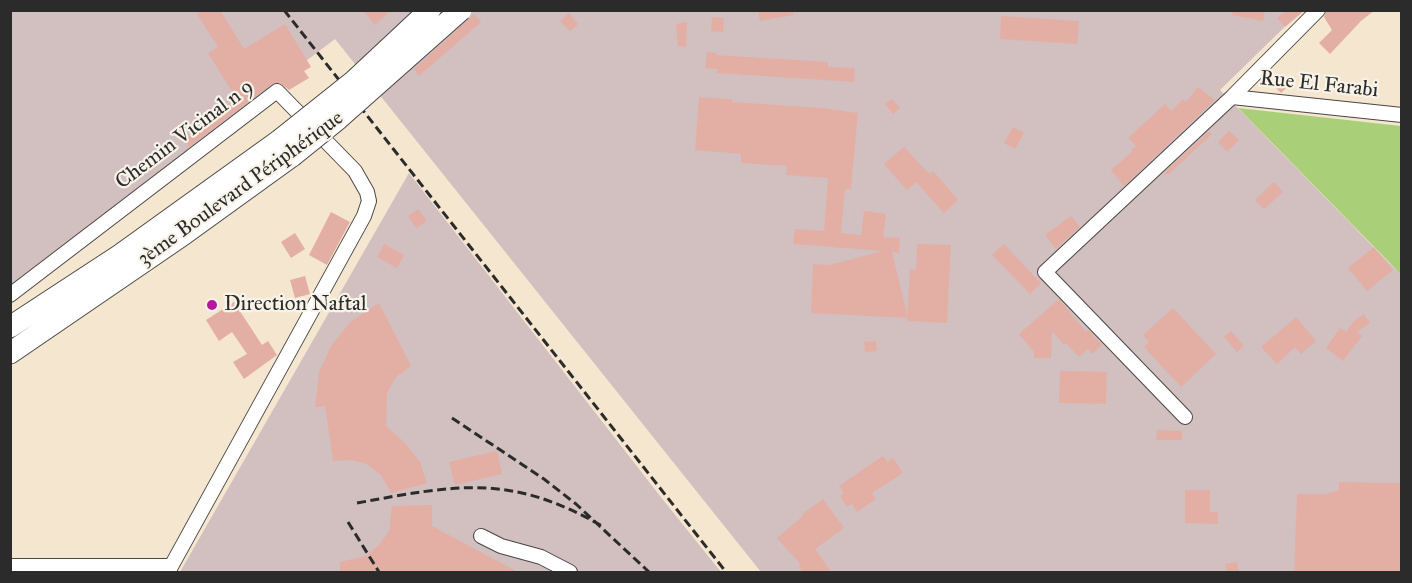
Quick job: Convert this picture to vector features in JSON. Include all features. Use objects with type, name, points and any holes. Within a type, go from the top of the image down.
[{"type":"highway","points":[[286,148],[430,10]]},
{"type":"highway","name":"3ème Boulevard Périphérique","points":[[10,327],[286,148],[338,119],[461,10]]},
{"type":"highway","name":"3ème Boulevard Périphérique","points":[[10,352],[184,234],[286,148]]},
{"type":"street","points":[[1185,417],[1045,272],[1232,97],[1318,10]]},
{"type":"street","name":"Chemin Vicinal n 9","points":[[10,295],[277,91],[355,171],[367,192],[369,201],[364,216],[170,569]]},
{"type":"street","name":"Rue El Farabi","points":[[1232,97],[1401,115]]},
{"type":"street","points":[[481,536],[501,546],[542,557],[570,573]]},
{"type":"street","points":[[10,566],[170,569]]},
{"type":"shaded area","points":[[11,11],[1301,11],[1220,90],[1401,275],[1401,572],[761,572],[335,39],[11,285]]},
{"type":"shaded area","points":[[409,173],[660,496],[721,572],[180,572]]},
{"type":"green space","points":[[1238,108],[1401,126],[1401,275],[1390,263]]},
{"type":"building","points":[[202,10],[220,10],[244,49],[285,24],[311,67],[304,71],[309,78],[289,90],[280,83],[272,84],[189,147],[184,140],[238,101],[208,53],[218,47],[197,14]]},
{"type":"building","points":[[363,10],[391,10],[375,25]]},
{"type":"building","points":[[758,10],[793,10],[793,15],[760,21]]},
{"type":"building","points":[[1232,10],[1265,10],[1263,21],[1232,15]]},
{"type":"building","points":[[1286,10],[1305,10],[1285,27],[1277,18]]},
{"type":"building","points":[[1327,10],[1375,10],[1361,21],[1330,54],[1319,43],[1332,30],[1324,17]]},
{"type":"building","points":[[569,13],[578,24],[570,31],[560,21]]},
{"type":"building","points":[[474,14],[481,22],[419,76],[414,69]]},
{"type":"building","points":[[1001,16],[1079,21],[1077,44],[1000,39]]},
{"type":"building","points":[[712,17],[724,18],[723,32],[711,31]]},
{"type":"building","points":[[687,22],[686,47],[678,46],[676,24]]},
{"type":"building","points":[[707,52],[717,53],[716,55],[828,62],[828,67],[855,68],[854,82],[717,73],[717,69],[705,68]]},
{"type":"building","points":[[1279,78],[1287,87],[1281,93],[1272,84]]},
{"type":"building","points":[[1198,87],[1215,100],[1124,186],[1111,170],[1136,146],[1128,138],[1165,104],[1171,111],[1183,99],[1186,102]]},
{"type":"building","points":[[699,97],[858,113],[851,189],[845,189],[841,233],[861,235],[864,211],[886,214],[883,237],[900,238],[899,253],[892,252],[908,318],[811,313],[813,264],[829,265],[883,251],[793,244],[795,229],[824,231],[828,178],[786,175],[787,166],[741,163],[741,154],[695,150]]},
{"type":"building","points":[[892,99],[900,108],[893,114],[885,104]]},
{"type":"building","points":[[1013,127],[1024,133],[1015,149],[1004,143]]},
{"type":"building","points":[[1209,131],[1212,134],[1168,175],[1165,172]]},
{"type":"building","points":[[1229,131],[1239,140],[1227,152],[1218,142]]},
{"type":"building","points":[[904,147],[929,174],[933,171],[958,200],[944,213],[916,182],[907,190],[884,164]]},
{"type":"building","points":[[1274,182],[1283,192],[1264,209],[1255,200]]},
{"type":"building","points":[[418,209],[427,221],[416,228],[408,216]]},
{"type":"building","points":[[331,212],[350,222],[327,265],[309,255]]},
{"type":"building","points":[[1071,216],[1080,227],[1056,249],[1045,235]]},
{"type":"building","points":[[295,233],[305,249],[291,258],[281,242]]},
{"type":"building","points":[[384,244],[404,255],[397,268],[377,257]]},
{"type":"building","points":[[917,244],[951,245],[947,323],[907,321],[910,269],[916,270]]},
{"type":"building","points":[[1004,244],[1041,283],[1030,294],[992,255]]},
{"type":"building","points":[[1374,247],[1393,270],[1367,291],[1348,268]]},
{"type":"building","points":[[305,276],[310,294],[295,298],[290,280]]},
{"type":"building","points":[[1059,299],[1086,332],[1088,330],[1102,345],[1092,354],[1088,349],[1079,357],[1052,331],[1051,358],[1034,358],[1034,352],[1019,334]]},
{"type":"building","points":[[234,302],[262,345],[268,341],[277,355],[244,379],[233,362],[247,354],[232,332],[219,341],[206,320]]},
{"type":"building","points":[[379,303],[411,366],[395,378],[387,393],[386,426],[406,444],[420,462],[427,483],[391,493],[381,475],[367,464],[350,460],[333,461],[325,406],[315,407],[319,372],[331,346],[350,322]]},
{"type":"building","points":[[1173,308],[1216,354],[1181,387],[1144,347],[1149,342],[1143,335]]},
{"type":"building","points":[[1364,314],[1370,323],[1357,332],[1362,336],[1343,361],[1326,348],[1340,328],[1346,332],[1355,320]]},
{"type":"building","points":[[1296,317],[1316,341],[1301,354],[1295,347],[1277,364],[1261,347]]},
{"type":"building","points":[[1231,331],[1244,346],[1237,352],[1224,337]]},
{"type":"building","points":[[876,341],[877,351],[865,352],[864,342]]},
{"type":"building","points":[[1060,371],[1107,372],[1106,404],[1059,403]]},
{"type":"building","points":[[1157,430],[1182,431],[1182,440],[1156,440]]},
{"type":"building","points":[[497,451],[502,474],[455,485],[449,462]]},
{"type":"building","points":[[883,456],[887,462],[893,458],[903,473],[872,493],[876,499],[857,512],[852,504],[847,507],[840,496],[844,493],[839,486]]},
{"type":"building","points":[[1339,482],[1401,483],[1401,573],[1294,573],[1297,494],[1326,494],[1339,490]]},
{"type":"building","points":[[1185,490],[1210,490],[1210,512],[1218,512],[1218,524],[1185,523]]},
{"type":"building","points":[[823,499],[844,528],[815,549],[832,573],[803,573],[799,567],[801,565],[777,538],[803,516],[802,514]]},
{"type":"building","points":[[432,505],[432,526],[520,573],[340,573],[340,562],[366,556],[380,544],[389,531],[392,506]]},
{"type":"building","points":[[1237,562],[1239,573],[1227,573],[1225,564]]},
{"type":"railway","points":[[284,10],[726,572]]},
{"type":"railway","points":[[452,418],[544,479],[576,504],[649,572]]},
{"type":"railway","points":[[357,503],[454,488],[482,488],[510,491],[539,498],[569,509],[602,526]]},
{"type":"railway","points":[[348,522],[379,572]]},
{"type":"place","name":"Direction Naftal","points":[[212,305]]}]
